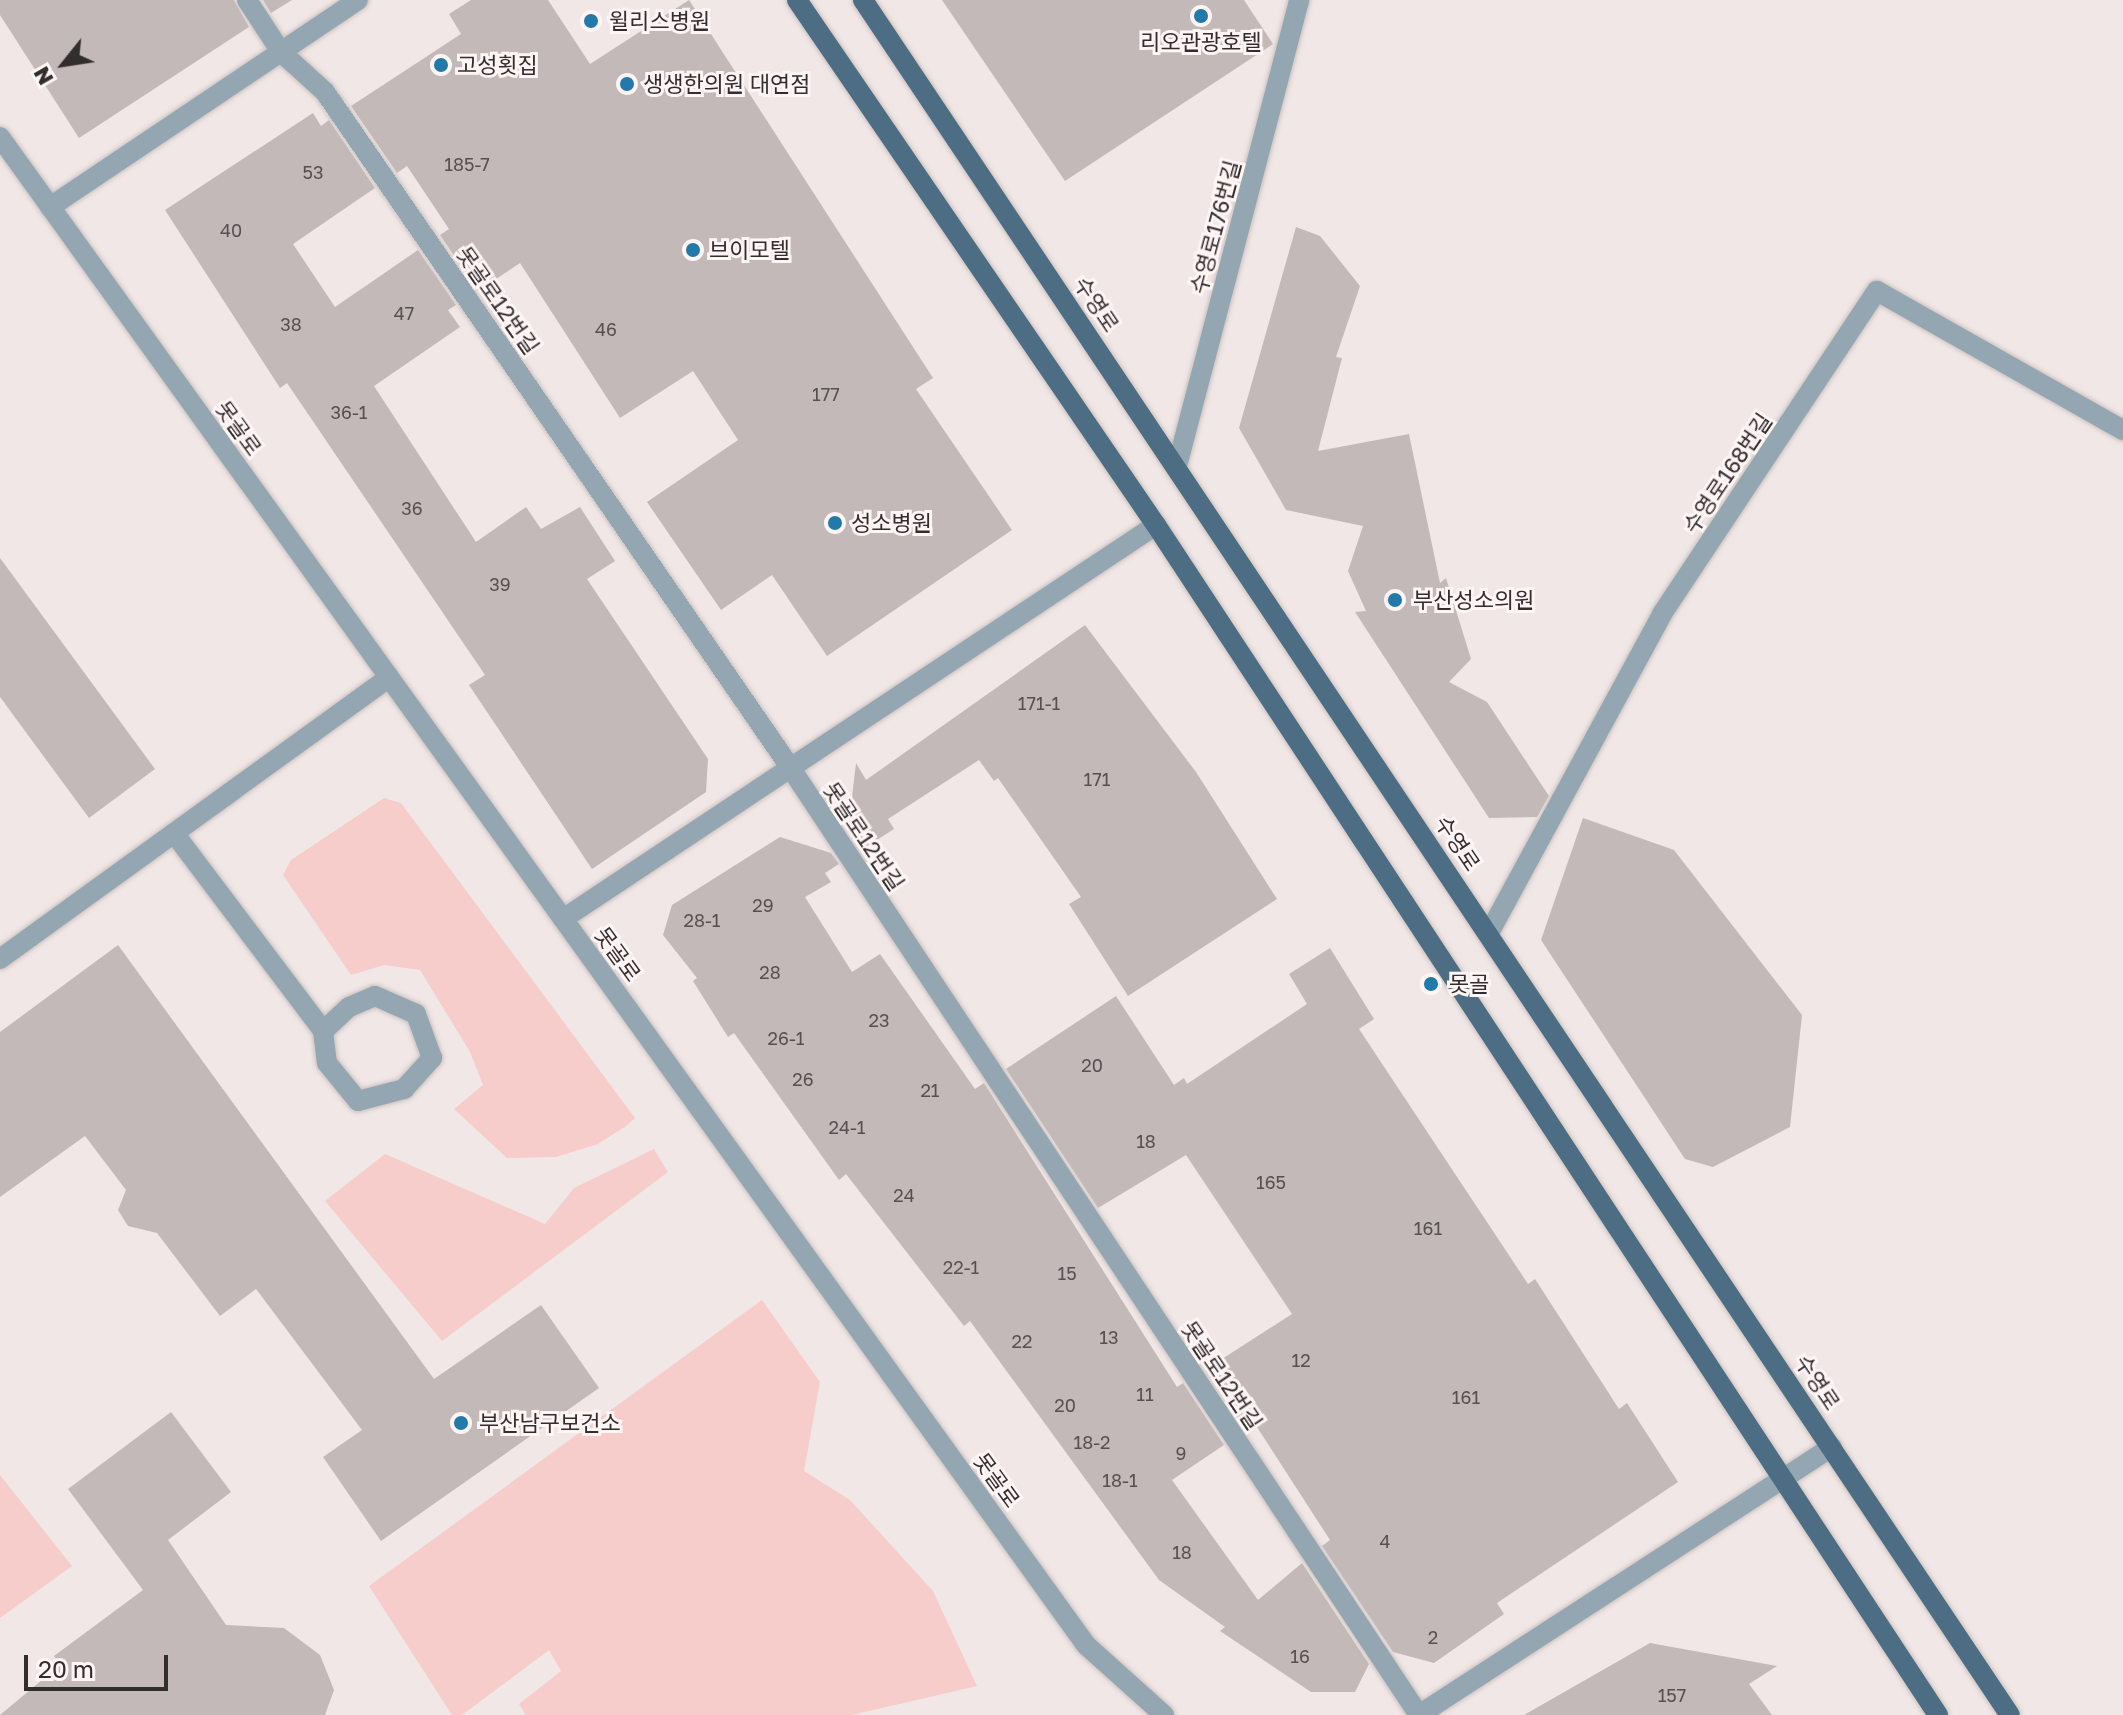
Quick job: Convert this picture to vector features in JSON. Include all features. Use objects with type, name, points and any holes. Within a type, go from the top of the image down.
[{"type":"main road","points":[[797,0],[1156,525],[1938,1715]]},
{"type":"main road","name":"수영로","points":[[863,0],[2010,1715]]},
{"type":"street","name":"못골로12번길","points":[[247,0],[281,52],[325,92],[790,767],[1419,1715]]},
{"type":"street","points":[[50,207],[358,0]]},
{"type":"street","name":"수영로176번길","points":[[1177,466],[1299,0]]},
{"type":"street","name":"못골로","points":[[0,137],[1086,1645],[1164,1715]]},
{"type":"street","name":"수영로168번길","points":[[1489,933],[1662,614],[1877,291],[2123,430]]},
{"type":"street","points":[[563,919],[1156,525]]},
{"type":"street","points":[[0,959],[389,677]]},
{"type":"street","points":[[174,833],[323,1031],[327,1063],[358,1101],[404,1089],[432,1058],[416,1014],[375,996],[349,1007],[323,1031]]},
{"type":"street","points":[[1419,1715],[1832,1447]]},
{"type":"shaded area","points":[[384,798],[401,803],[635,1118],[626,1126],[598,1144],[556,1157],[507,1158],[454,1109],[483,1085],[470,1052],[420,970],[384,965],[351,975],[283,875],[291,860]]},
{"type":"shaded area","points":[[654,1149],[668,1172],[442,1341],[325,1201],[385,1154],[545,1224],[574,1188]]},
{"type":"shaded area","points":[[762,1300],[820,1382],[804,1471],[850,1500],[933,1591],[977,1686],[852,1715],[526,1715],[519,1704],[561,1671],[549,1650],[462,1715],[452,1715],[369,1586]]},
{"type":"shaded area","points":[[0,1475],[72,1566],[0,1618]]},
{"type":"building","points":[[0,0],[234,0],[249,27],[79,138],[0,15]]},
{"type":"building","points":[[263,0],[292,0],[271,13]]},
{"type":"building","points":[[471,0],[548,0],[590,64],[689,0],[933,378],[916,389],[1012,530],[827,656],[772,575],[721,610],[647,502],[738,440],[693,371],[620,418],[520,263],[478,291],[440,235],[449,229],[407,166],[397,173],[351,106],[461,34],[449,14]]},
{"type":"building","points":[[942,0],[1244,0],[1273,44],[1065,181]]},
{"type":"building","points":[[313,113],[321,126],[329,120],[375,188],[293,244],[335,307],[418,250],[456,305],[448,310],[460,327],[374,386],[476,542],[526,507],[541,529],[580,507],[615,561],[587,579],[708,759],[706,792],[592,869],[469,685],[485,675],[287,383],[280,388],[165,210]]},
{"type":"building","points":[[1296,227],[1320,236],[1360,286],[1336,357],[1342,358],[1318,451],[1409,434],[1440,583],[1446,578],[1471,659],[1449,682],[1487,702],[1549,796],[1537,817],[1489,818],[1355,612],[1366,611],[1348,571],[1363,526],[1286,510],[1239,428]]},
{"type":"building","points":[[0,558],[155,769],[89,818],[0,697]]},
{"type":"building","points":[[1085,625],[1196,772],[1277,899],[1128,996],[1069,904],[1081,897],[998,778],[994,781],[979,760],[888,819],[894,829],[861,850],[848,831],[856,763],[866,780]]},
{"type":"building","points":[[1583,818],[1674,850],[1802,1015],[1790,1127],[1713,1167],[1685,1159],[1541,940]]},
{"type":"building","points":[[780,837],[831,853],[839,864],[825,873],[831,882],[805,897],[852,972],[880,954],[975,1089],[984,1083],[1177,1387],[1183,1383],[1224,1445],[1172,1480],[1258,1600],[1302,1563],[1369,1664],[1355,1692],[1311,1692],[1220,1631],[1225,1627],[1159,1580],[970,1321],[964,1326],[846,1174],[839,1180],[734,1033],[728,1037],[693,981],[697,978],[663,935],[672,905]]},
{"type":"building","points":[[118,945],[434,1379],[541,1305],[599,1388],[381,1541],[323,1457],[362,1430],[256,1289],[220,1316],[157,1233],[128,1226],[118,1210],[126,1190],[85,1136],[0,1197],[0,1032]]},
{"type":"building","points":[[1330,948],[1374,1019],[1359,1029],[1528,1284],[1535,1279],[1619,1409],[1627,1403],[1678,1482],[1497,1603],[1504,1614],[1434,1663],[1393,1652],[1322,1546],[1330,1540],[1255,1424],[1246,1430],[1205,1370],[1292,1314],[1186,1155],[1098,1208],[1006,1069],[1116,996],[1174,1085],[1184,1078],[1187,1084],[1307,1004],[1289,974]]},
{"type":"building","points":[[171,1412],[231,1492],[168,1540],[226,1625],[284,1628],[320,1655],[334,1690],[325,1715],[0,1715],[60,1665],[54,1656],[143,1590],[68,1489]]},
{"type":"building","points":[[1650,1643],[1777,1666],[1749,1684],[1772,1715],[1524,1715]]},
{"type":"place","name":"리오관광호텔","points":[[1201,16]]},
{"type":"place","name":"윌리스병원","points":[[591,21]]},
{"type":"place","name":"고성횟집","points":[[441,65]]},
{"type":"place","name":"생생한의원 대연점","points":[[627,84]]},
{"type":"place","name":"브이모텔","points":[[693,250]]},
{"type":"place","name":"성소병원","points":[[835,523]]},
{"type":"place","name":"부산성소의원","points":[[1395,600]]},
{"type":"place","name":"못골","points":[[1431,984]]},
{"type":"place","name":"부산남구보건소","points":[[461,1423]]}]
